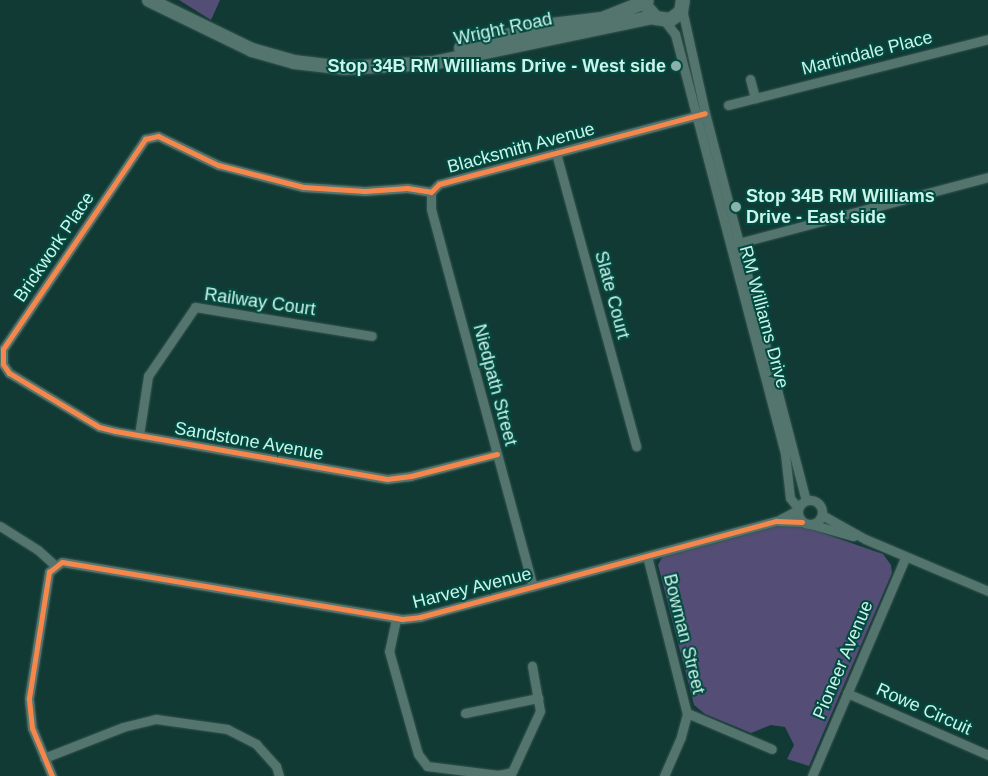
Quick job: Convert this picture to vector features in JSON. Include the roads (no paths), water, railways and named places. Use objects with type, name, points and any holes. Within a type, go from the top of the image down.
[{"type":"main road","name":"Wright Road","points":[[149,0],[240,45],[294,62],[363,68],[433,63],[659,18],[675,18],[686,3]]},
{"type":"main road","name":"Wright Road","points":[[418,63],[431,56],[543,26],[602,19],[648,0]]},
{"type":"main road","points":[[648,0],[659,18]]},
{"type":"street","name":"RM Williams Drive","points":[[686,3],[705,113],[806,500]]},
{"type":"street","name":"RM Williams Drive","points":[[659,18],[675,34],[694,116],[784,454],[790,498],[798,509]]},
{"type":"street","name":"Martindale Place","points":[[728,105],[988,39]]},
{"type":"street","points":[[750,79],[755,98]]},
{"type":"street","name":"Blacksmith Avenue","points":[[145,139],[158,136],[218,165],[303,187],[365,191],[407,188],[432,192],[439,184],[705,113]]},
{"type":"street","name":"Brickwork Place","points":[[9,373],[3,364],[3,349],[145,139]]},
{"type":"street","name":"Slate Court","points":[[556,153],[636,446]]},
{"type":"street","points":[[728,245],[740,244],[988,177]]},
{"type":"street","name":"Niedpath Street","points":[[432,192],[431,209],[533,586]]},
{"type":"street","name":"Railway Court","points":[[139,436],[148,376],[195,307],[372,336]]},
{"type":"street","name":"Sandstone Avenue","points":[[9,373],[99,427],[139,436],[388,479],[411,476],[497,454]]},
{"type":"street","points":[[865,540],[806,523],[798,509],[806,500],[819,504],[822,515],[865,540],[988,591]]},
{"type":"street","name":"Harvey Avenue","points":[[56,566],[68,562],[396,619],[420,617],[776,522],[798,509]]},
{"type":"street","points":[[806,523],[818,521],[822,515]]},
{"type":"street","name":"Harvey Avenue","points":[[776,522],[806,523]]},
{"type":"street","points":[[0,526],[38,550],[56,566],[49,572],[29,698],[32,728],[52,776]]},
{"type":"street","name":"Bowman Street","points":[[647,556],[687,713],[681,737],[664,776]]},
{"type":"street","name":"Pioneer Avenue","points":[[812,776],[905,558]]},
{"type":"street","points":[[396,619],[389,651],[418,754],[427,766],[498,775],[512,772],[540,711],[532,666]]},
{"type":"street","name":"Rowe Circuit","points":[[847,694],[988,755]]},
{"type":"street","points":[[465,713],[538,698]]},
{"type":"street","points":[[687,713],[772,749]]},
{"type":"street","points":[[44,758],[123,727],[156,719],[227,729],[256,744],[276,766],[279,776]]},
{"type":"place","name":"Stop 34B RM Williams Drive - West side","points":[[676,66]]},
{"type":"place","name":"Stop 34B RM Williams Drive - East side","points":[[736,207]]}]
